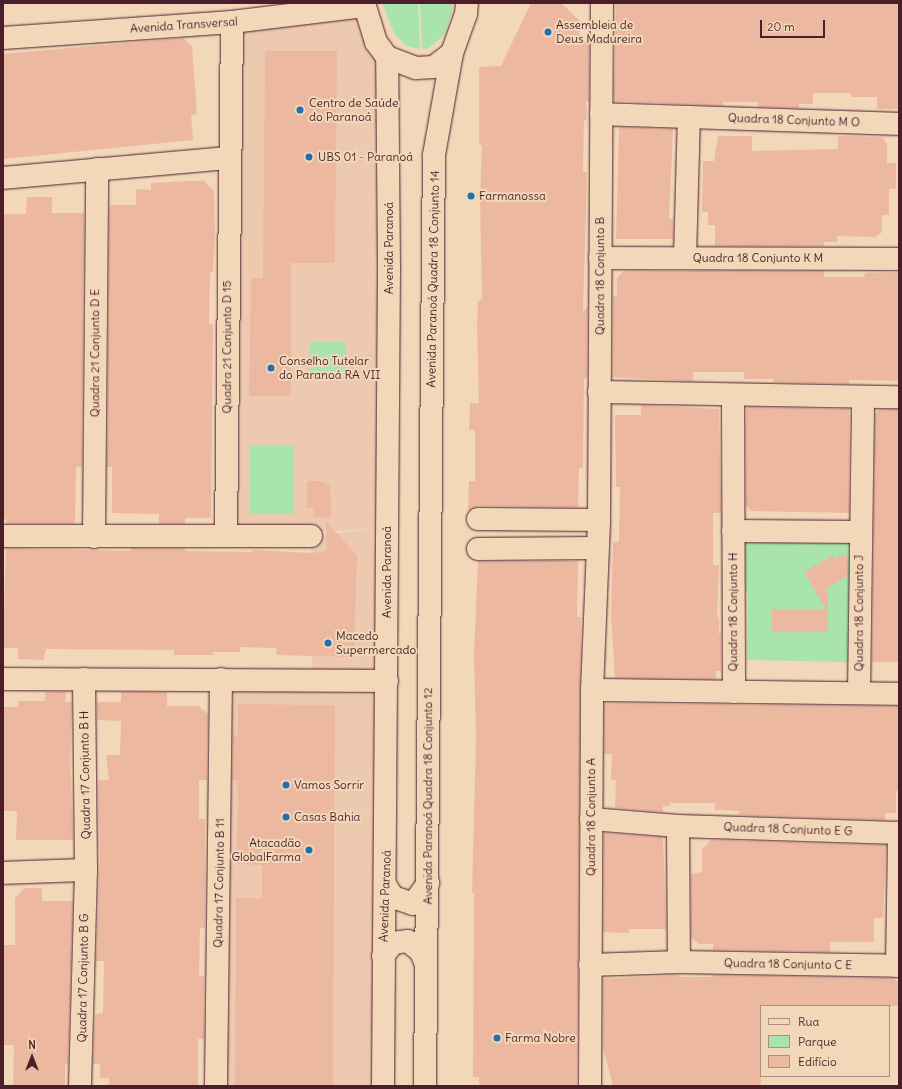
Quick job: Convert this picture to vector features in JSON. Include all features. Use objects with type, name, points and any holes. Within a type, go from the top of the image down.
[{"type":"street","name":"Quadra 18 Conjunto B","points":[[597,548],[599,520],[602,3]]},
{"type":"street","name":"Avenida Transversal","points":[[3,38],[232,22],[364,4]]},
{"type":"street","points":[[364,4],[376,42],[387,57],[416,68],[426,68],[434,67],[452,53]]},
{"type":"street","name":"Avenida Paranoá Quadra 18 Conjunto 14","points":[[431,506],[434,155],[452,53],[471,7]]},
{"type":"street","name":"Quadra 21 Conjunto D 15","points":[[226,534],[228,158],[232,22]]},
{"type":"street","name":"Avenida Paranoá","points":[[383,1086],[383,956],[386,886],[389,252],[387,57]]},
{"type":"street","name":"Quadra 18 Conjunto M O","points":[[601,114],[899,124]]},
{"type":"street","name":"Quadra 18 Conjunto K M","points":[[689,117],[685,257],[899,259]]},
{"type":"street","points":[[3,178],[228,158]]},
{"type":"street","name":"Quadra 21 Conjunto D E","points":[[94,537],[97,169]]},
{"type":"street","points":[[600,258],[685,257]]},
{"type":"street","points":[[599,392],[733,396],[899,397]]},
{"type":"street","name":"Quadra 18 Conjunto H","points":[[733,396],[734,692]]},
{"type":"street","name":"Quadra 18 Conjunto J","points":[[859,693],[863,397]]},
{"type":"street","name":"Avenida Paranoá Quadra 18 Conjunto 12","points":[[425,1086],[425,962],[428,883],[431,506]]},
{"type":"street","points":[[478,520],[599,520]]},
{"type":"street","points":[[733,531],[860,532]]},
{"type":"street","points":[[3,536],[94,537],[226,534],[311,536]]},
{"type":"street","points":[[478,549],[597,548]]},
{"type":"street","name":"Quadra 18 Conjunto A","points":[[590,1086],[592,690],[597,548]]},
{"type":"street","points":[[3,679],[387,681]]},
{"type":"street","name":"Quadra 17 Conjunto B H","points":[[84,679],[86,870]]},
{"type":"street","name":"Quadra 17 Conjunto B 11","points":[[216,1086],[221,679]]},
{"type":"street","points":[[592,690],[899,694]]},
{"type":"street","name":"Quadra 18 Conjunto E G","points":[[591,819],[678,826],[899,833]]},
{"type":"street","points":[[678,826],[679,962]]},
{"type":"street","points":[[898,966],[899,833]]},
{"type":"street","points":[[3,873],[86,870]]},
{"type":"street","name":"Quadra 17 Conjunto B G","points":[[80,1086],[86,870]]},
{"type":"street","points":[[386,886],[392,897],[413,904],[428,883]]},
{"type":"street","points":[[383,956],[393,943],[408,941],[421,952],[425,962]]},
{"type":"street","name":"Quadra 18 Conjunto C E","points":[[590,965],[679,962],[898,966]]},
{"type":"shaded area","points":[[352,3],[387,52],[382,1086],[216,1086],[221,679],[312,679],[311,536],[377,529],[226,535],[232,22]]},
{"type":"green space","points":[[382,3],[418,3],[420,49],[406,46],[394,33]]},
{"type":"green space","points":[[420,3],[452,3],[452,13],[444,35],[429,48],[422,49]]},
{"type":"green space","points":[[309,342],[346,342],[346,378],[309,378]]},
{"type":"green space","points":[[249,445],[294,445],[294,514],[249,514]]},
{"type":"green space","points":[[740,536],[851,537],[849,662],[747,660],[748,595],[740,574]]},
{"type":"building","points":[[531,3],[561,3],[580,21],[579,42],[589,42],[589,101],[586,101],[587,121],[584,120],[583,172],[587,172],[583,311],[588,307],[587,377],[584,379],[583,467],[579,468],[578,507],[478,506],[468,511],[469,481],[475,481],[475,430],[469,430],[470,403],[479,403],[477,326],[478,302],[482,298],[480,197],[482,146],[479,143],[479,67],[501,66]]},
{"type":"building","points":[[616,3],[899,3],[899,109],[877,109],[877,97],[851,97],[851,93],[813,93],[813,104],[799,104],[799,108],[758,107],[758,102],[723,102],[723,106],[614,101]]},
{"type":"building","points":[[183,38],[192,46],[197,114],[191,115],[193,140],[3,159],[3,54]]},
{"type":"building","name":"Centro de Saúde do Paranoá","points":[[265,51],[337,51],[335,263],[291,263],[291,396],[249,396],[251,278],[263,278]]},
{"type":"building","points":[[619,127],[673,129],[669,219],[673,219],[673,239],[616,239]]},
{"type":"building","points":[[718,136],[752,136],[752,151],[838,149],[838,136],[882,137],[887,144],[887,163],[896,163],[896,189],[889,189],[889,215],[882,215],[882,232],[875,237],[837,236],[837,242],[824,242],[824,246],[715,246],[715,225],[708,225],[708,212],[702,212],[703,161],[714,161]]},
{"type":"building","points":[[204,181],[214,191],[215,235],[213,272],[210,272],[209,324],[213,324],[211,518],[185,518],[185,524],[159,524],[159,514],[112,513],[112,467],[107,467],[109,213],[110,205],[136,205],[136,189],[151,190],[151,183]]},
{"type":"building","points":[[27,197],[52,197],[52,213],[84,213],[82,467],[76,467],[75,524],[6,524],[6,519],[3,519],[4,214],[26,214]]},
{"type":"building","points":[[624,271],[824,271],[824,277],[864,277],[865,273],[899,272],[899,381],[849,380],[849,384],[772,382],[775,379],[744,379],[744,372],[693,372],[693,381],[612,377],[613,296],[617,296],[617,278]]},
{"type":"building","points":[[641,405],[719,409],[721,513],[713,513],[713,565],[719,565],[717,617],[719,617],[719,634],[721,634],[721,671],[716,671],[716,679],[615,678],[611,616],[613,542],[619,542],[620,487],[616,487],[615,415],[641,415]]},
{"type":"building","points":[[748,407],[849,409],[849,513],[751,511],[746,505],[746,410]]},
{"type":"building","points":[[879,409],[899,409],[899,662],[872,662],[875,414]]},
{"type":"building","points":[[307,481],[320,481],[330,486],[331,517],[314,518],[313,508],[307,508]]},
{"type":"building","points":[[326,522],[357,555],[354,657],[276,655],[277,648],[240,647],[240,652],[213,652],[213,655],[174,655],[174,650],[46,649],[43,660],[18,659],[18,648],[3,648],[6,548],[131,551],[131,548],[185,548],[185,551],[252,552],[252,550],[312,553],[327,551]]},
{"type":"building","points":[[845,554],[848,560],[848,576],[828,587],[828,632],[772,632],[772,609],[826,609],[804,572],[833,555],[835,559]]},
{"type":"building","points":[[478,561],[578,561],[577,617],[581,617],[577,1086],[479,1086],[479,1077],[473,1077],[474,893],[472,893],[476,740],[474,654]]},
{"type":"building","points":[[45,692],[66,692],[65,702],[72,702],[70,753],[73,840],[16,840],[17,811],[3,811],[3,707],[18,707],[18,701],[45,701]]},
{"type":"building","points":[[121,692],[167,692],[167,706],[198,706],[208,714],[207,780],[199,780],[199,819],[205,819],[205,928],[200,928],[199,976],[204,976],[204,1039],[198,1039],[198,1086],[109,1086],[109,1078],[100,1078],[100,1064],[93,1064],[95,1014],[103,1013],[104,961],[96,961],[100,858],[98,780],[109,780],[106,755],[120,755],[121,721],[97,720],[97,702],[121,702]]},
{"type":"building","points":[[604,703],[899,706],[899,791],[896,791],[896,813],[885,813],[885,820],[737,815],[741,811],[715,810],[715,803],[670,803],[670,806],[663,806],[663,812],[615,808],[616,780],[611,780],[612,754],[604,754]]},
{"type":"building","points":[[238,704],[335,705],[333,1086],[235,1086],[236,898],[262,898],[262,865],[236,864],[238,800],[237,780],[232,780],[233,734],[238,738]]},
{"type":"building","points":[[604,833],[663,837],[666,929],[629,929],[629,933],[603,932]]},
{"type":"building","points":[[711,840],[886,845],[883,918],[874,918],[874,942],[830,942],[830,952],[713,950],[713,944],[699,944],[691,937],[691,874],[702,872],[702,849]]},
{"type":"building","points":[[25,888],[42,888],[42,901],[73,901],[68,1064],[65,1064],[65,1086],[13,1086],[14,1045],[3,1045],[3,951],[4,945],[15,945],[15,898]]},
{"type":"building","points":[[679,975],[679,977],[713,977],[713,975],[895,978],[895,981],[899,981],[899,1006],[760,1005],[761,1086],[613,1086],[603,1048],[603,979]]},
{"type":"place","name":"Assembleia de Deus Madureira","points":[[548,32]]},
{"type":"place","name":"Centro de Saúde do Paranoá","points":[[300,110]]},
{"type":"place","name":"UBS 01 - Paranoá","points":[[309,157]]},
{"type":"place","name":"Farmanossa","points":[[471,196]]},
{"type":"place","name":"Conselho Tutelar do Paranoá RA VII","points":[[271,368]]},
{"type":"place","name":"Macedo Supermercado","points":[[328,643]]},
{"type":"place","name":"Vamos Sorrir","points":[[286,785]]},
{"type":"place","name":"Casas Bahia","points":[[286,817]]},
{"type":"place","name":"Atacadão GlobalFarma","points":[[309,850]]},
{"type":"place","name":"Farma Nobre","points":[[497,1038]]}]
